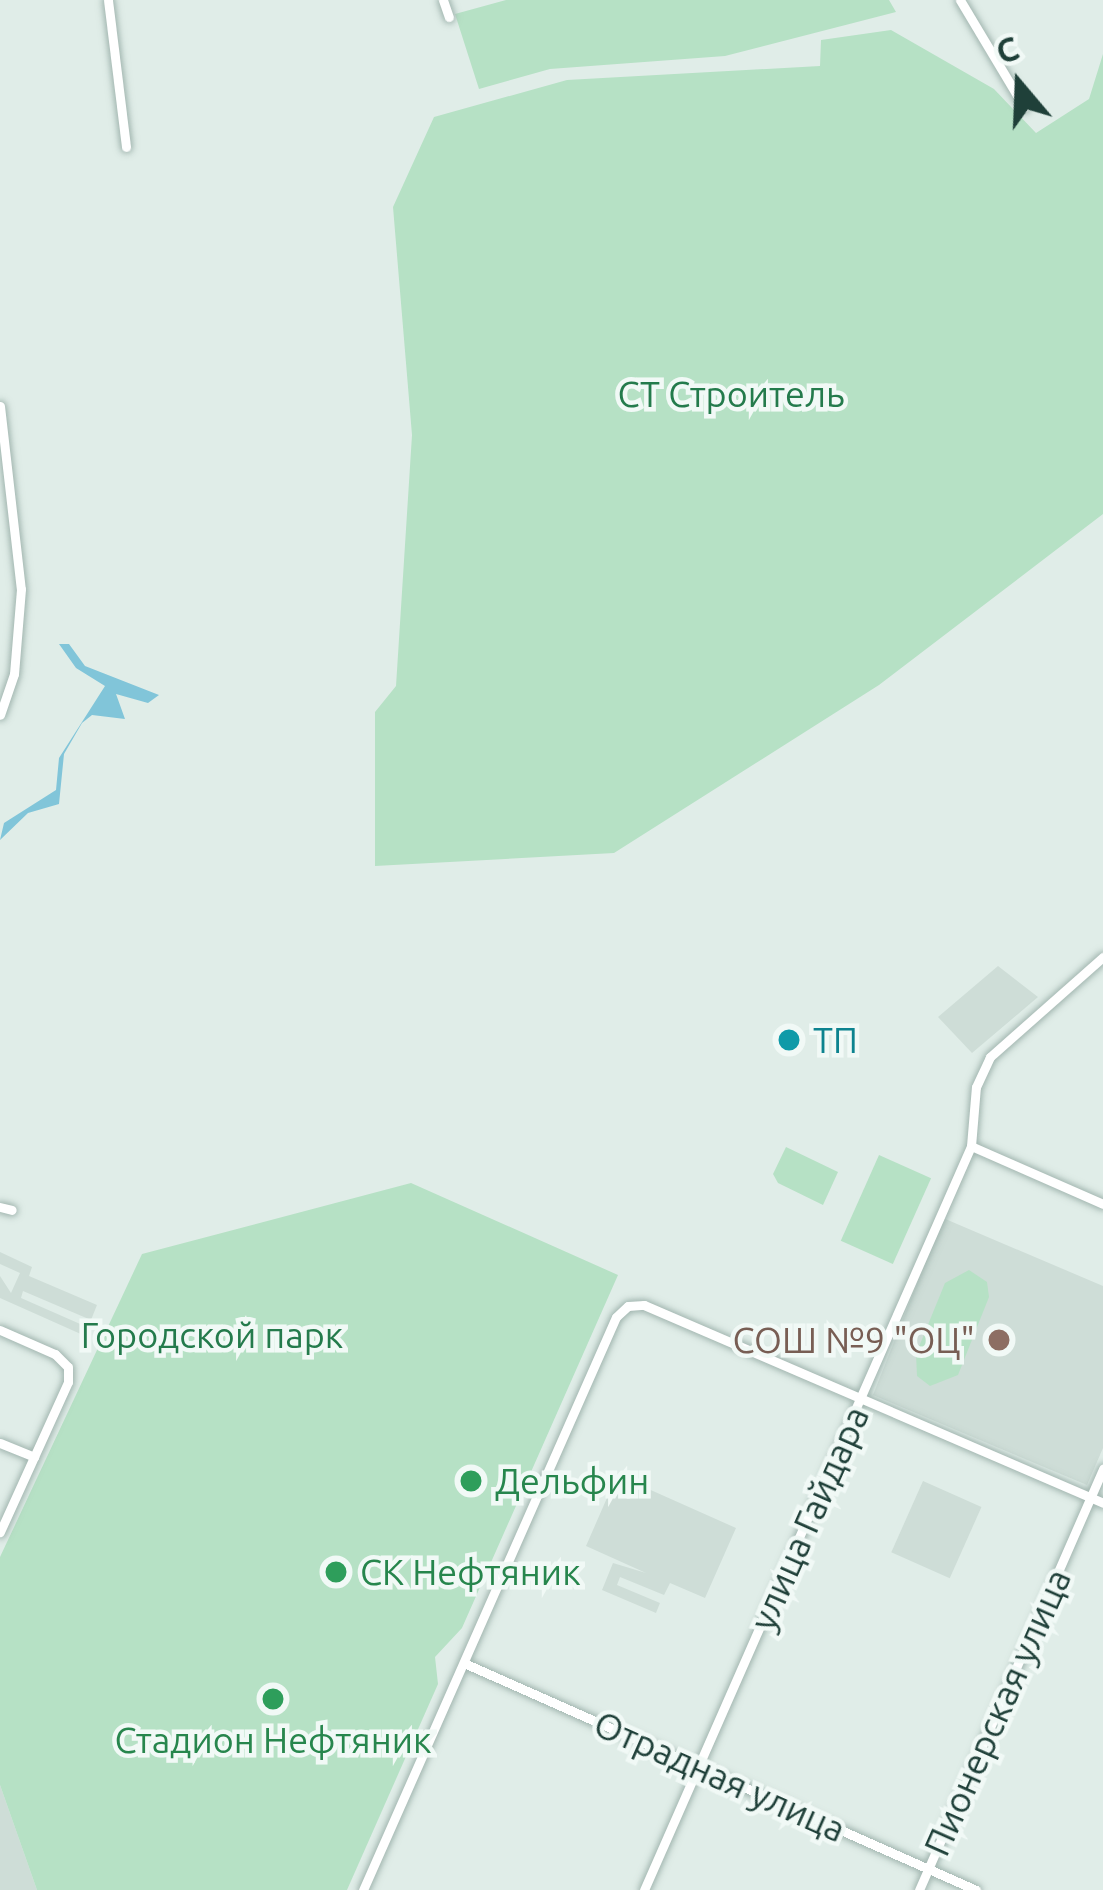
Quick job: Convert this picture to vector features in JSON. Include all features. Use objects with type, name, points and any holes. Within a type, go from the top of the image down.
[{"type":"street","points":[[108,0],[126,147]]},
{"type":"street","points":[[443,0],[449,17]]},
{"type":"street","points":[[960,0],[1024,107]]},
{"type":"street","points":[[0,406],[21,589],[14,674],[0,716]]},
{"type":"street","name":"улица Гайдара","points":[[644,1890],[971,1146],[976,1087],[989,1057],[1103,957]]},
{"type":"street","points":[[971,1146],[1103,1204]]},
{"type":"street","points":[[363,1890],[616,1317],[628,1306],[644,1305],[1103,1504]]},
{"type":"street","points":[[0,1330],[68,1367],[0,1532]]},
{"type":"street","points":[[0,1442],[34,1457]]},
{"type":"street","name":"Пионерская улица","points":[[919,1890],[1103,1468]]},
{"type":"street","name":"Отрадная улица","points":[[464,1663],[976,1890]]},
{"type":"shaded area","points":[[998,966],[1038,997],[972,1053],[938,1017]]},
{"type":"shaded area","name":"СОШ №9 \"ОЦ\"","points":[[943,1218],[1103,1286],[1103,1448],[1087,1485],[873,1395]]},
{"type":"shaded area","points":[[0,1252],[32,1267],[29,1276],[97,1305],[91,1320],[23,1291],[21,1298],[87,1327],[83,1335],[0,1298],[0,1276],[11,1293],[20,1273],[0,1264]]},
{"type":"shaded area","points":[[617,1475],[736,1528],[705,1598],[670,1583],[664,1595],[620,1577],[617,1585],[660,1603],[656,1613],[602,1590],[613,1563],[646,1573],[586,1546]]},
{"type":"shaded area","points":[[923,1481],[981,1507],[950,1578],[891,1552]]},
{"type":"shaded area","points":[[0,1785],[37,1890],[0,1890]]},
{"type":"green space","points":[[506,0],[889,0],[896,12],[725,56],[550,69],[479,89],[455,14]]},
{"type":"green space","name":"СТ Строитель","points":[[891,30],[994,89],[1036,133],[1089,99],[1103,54],[1103,514],[879,685],[614,853],[375,866],[375,712],[396,686],[412,435],[393,207],[434,117],[567,80],[820,66],[821,40]]},
{"type":"green space","points":[[786,1147],[838,1172],[823,1205],[778,1183],[773,1174]]},
{"type":"green space","points":[[879,1155],[931,1178],[893,1264],[841,1241]]},
{"type":"green space","name":"Городской парк","points":[[411,1183],[618,1275],[462,1628],[435,1657],[438,1684],[347,1890],[37,1890],[0,1785],[0,1557],[142,1254]]},
{"type":"green space","points":[[969,1270],[987,1282],[989,1297],[958,1375],[930,1386],[917,1376],[916,1354],[945,1283]]},
{"type":"water","points":[[59,644],[69,644],[85,666],[159,695],[148,703],[116,694],[125,719],[92,715],[82,723],[64,754],[59,804],[28,813],[0,840],[4,823],[56,790],[59,758],[105,686],[76,668]]},
{"type":"place","name":"ТП","points":[[789,1040]]},
{"type":"place","name":"СОШ №9 \"ОЦ\"","points":[[999,1340]]},
{"type":"place","name":"Дельфин","points":[[471,1481]]},
{"type":"place","name":"СК Нефтяник","points":[[336,1572]]},
{"type":"place","name":"Стадион Нефтяник","points":[[273,1699]]}]
